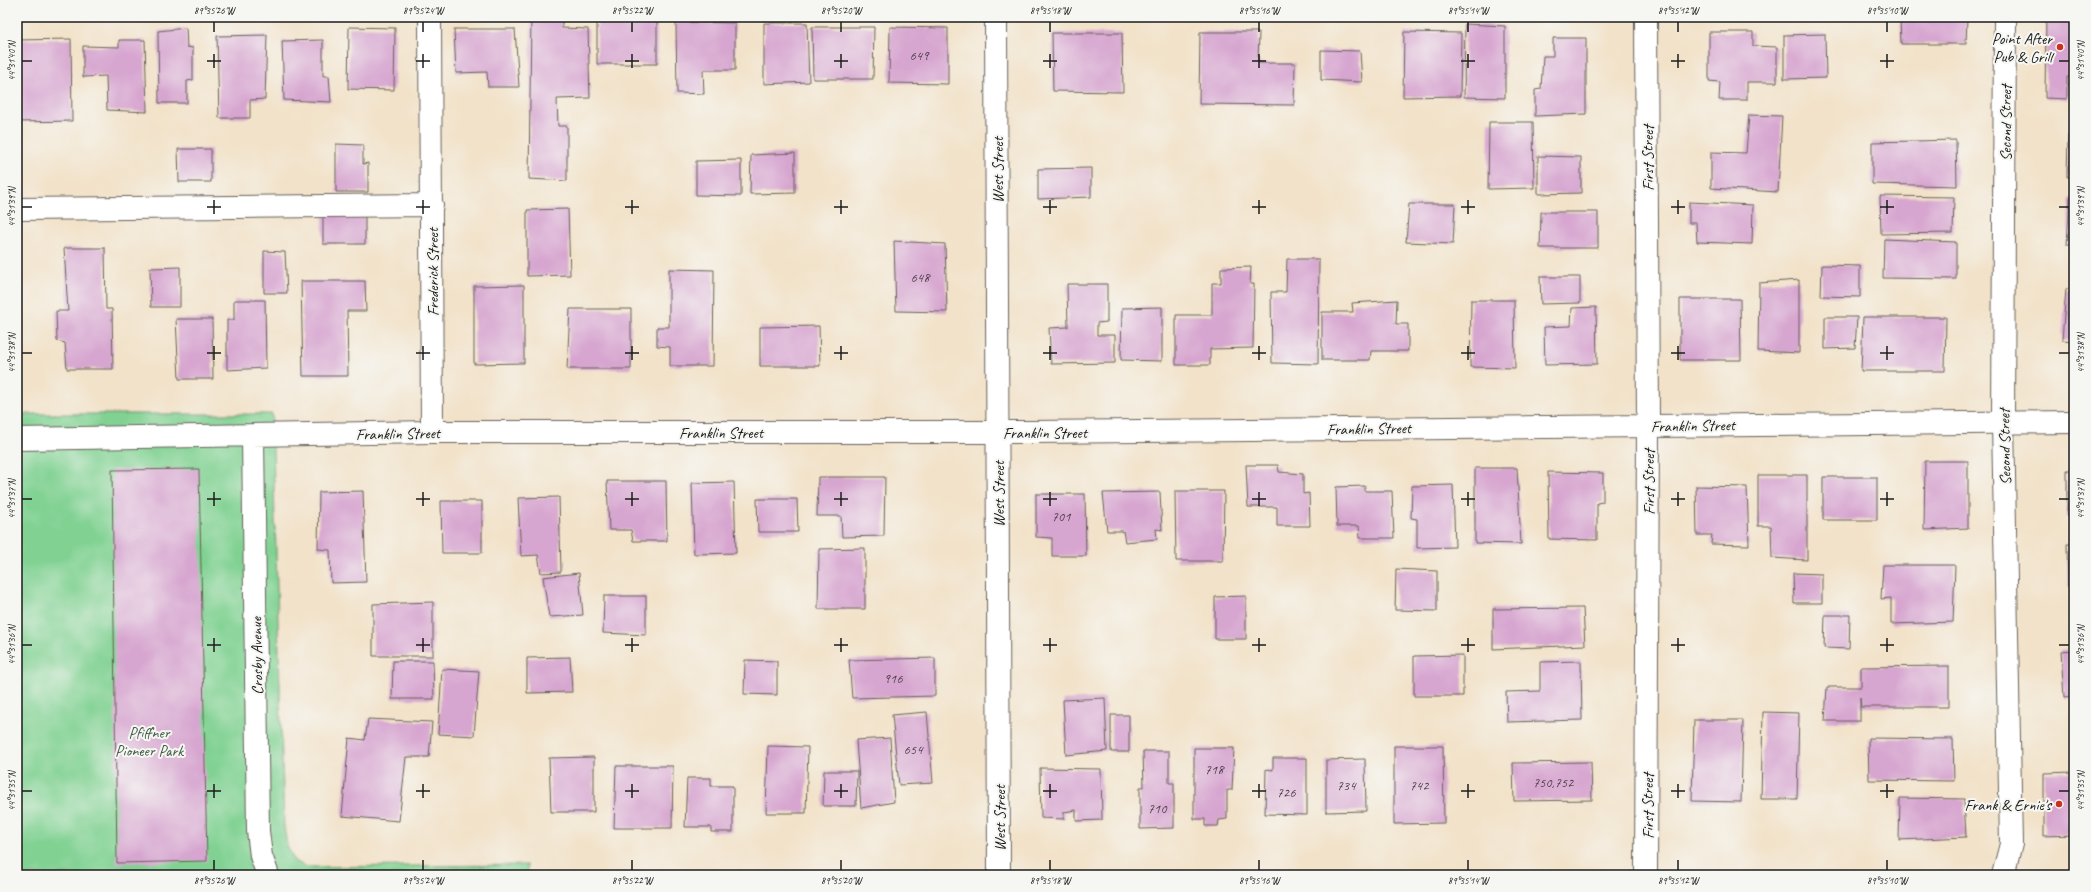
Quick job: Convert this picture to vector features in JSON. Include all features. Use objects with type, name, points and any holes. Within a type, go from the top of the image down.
[{"type":"street","name":"Frederick Street","points":[[430,17],[432,432]]},
{"type":"street","name":"West Street","points":[[996,17],[999,875]]},
{"type":"street","name":"First Street","points":[[1646,17],[1648,426],[1646,875]]},
{"type":"street","name":"Second Street","points":[[2003,875],[2011,844],[2003,422],[2005,17]]},
{"type":"street","points":[[17,209],[432,205]]},
{"type":"street","name":"Franklin Street","points":[[17,439],[432,432],[998,432],[2074,422]]},
{"type":"street","name":"Crosby Avenue","points":[[253,436],[258,831],[261,856],[268,875]]},
{"type":"green space","name":"Pfiffner Pioneer Park","points":[[17,414],[272,414],[284,826],[287,845],[294,861],[307,867],[527,865],[527,875],[17,875]]},
{"type":"building","points":[[562,17],[562,28],[588,29],[590,98],[557,99],[558,126],[567,126],[567,181],[529,179],[531,18]]},
{"type":"building","points":[[1900,17],[1967,17],[1966,44],[1901,44]]},
{"type":"building","name":"Point After Pub & Grill","points":[[2046,17],[2074,17],[2074,77],[2067,77],[2067,99],[2045,98]]},
{"type":"building","points":[[597,19],[657,20],[657,64],[597,64]]},
{"type":"building","points":[[676,22],[735,23],[735,70],[703,70],[704,94],[677,93]]},
{"type":"building","points":[[764,23],[807,23],[809,82],[764,84]]},
{"type":"building","points":[[1465,24],[1505,26],[1505,98],[1464,97]]},
{"type":"building","points":[[349,27],[395,28],[394,90],[348,89]]},
{"type":"building","points":[[812,27],[874,27],[873,79],[813,79]]},
{"type":"building","points":[[890,27],[948,28],[948,84],[889,83]]},
{"type":"building","points":[[186,28],[187,47],[193,48],[193,80],[187,81],[187,103],[159,103],[158,31]]},
{"type":"building","points":[[454,29],[515,29],[519,87],[488,87],[487,72],[456,73]]},
{"type":"building","points":[[1200,32],[1259,32],[1258,63],[1295,63],[1294,105],[1199,104]]},
{"type":"building","points":[[1404,32],[1461,33],[1460,96],[1403,97]]},
{"type":"building","points":[[1709,32],[1753,32],[1753,46],[1777,47],[1777,82],[1747,82],[1747,100],[1719,100],[1720,82],[1709,81]]},
{"type":"building","points":[[1052,33],[1122,33],[1123,92],[1053,91]]},
{"type":"building","points":[[1825,34],[1826,78],[1784,79],[1784,35]]},
{"type":"building","points":[[267,35],[265,99],[250,100],[250,118],[219,118],[217,36]]},
{"type":"building","points":[[1553,38],[1586,38],[1586,114],[1535,116],[1535,90],[1541,89],[1543,56],[1553,56]]},
{"type":"building","points":[[71,39],[72,121],[17,122],[17,40]]},
{"type":"building","points":[[119,40],[145,40],[147,112],[107,110],[106,76],[83,77],[83,46],[119,47]]},
{"type":"building","points":[[323,40],[323,76],[329,76],[331,102],[284,100],[282,41]]},
{"type":"building","points":[[1321,50],[1360,51],[1362,82],[1321,80]]},
{"type":"building","points":[[1749,115],[1782,116],[1778,192],[1711,188],[1711,152],[1746,153]]},
{"type":"building","points":[[1489,122],[1533,122],[1534,188],[1488,189]]},
{"type":"building","points":[[2068,135],[2074,135],[2074,177],[2067,177]]},
{"type":"building","points":[[1956,140],[1957,186],[1872,184],[1872,142]]},
{"type":"building","points":[[336,144],[363,145],[363,164],[368,163],[368,192],[336,192]]},
{"type":"building","points":[[178,149],[211,149],[211,182],[179,182]]},
{"type":"building","points":[[795,153],[795,193],[750,194],[751,155]]},
{"type":"building","points":[[1538,156],[1581,157],[1581,193],[1538,194]]},
{"type":"building","points":[[741,160],[741,196],[696,195],[696,161]]},
{"type":"building","points":[[1091,168],[1091,197],[1038,199],[1038,169]]},
{"type":"building","points":[[1880,196],[1954,197],[1953,233],[1881,234]]},
{"type":"building","points":[[2070,197],[2074,197],[2074,245],[2067,245]]},
{"type":"building","points":[[1689,202],[1753,205],[1752,244],[1697,242],[1696,223],[1689,223]]},
{"type":"building","points":[[1409,204],[1455,204],[1453,244],[1406,242]]},
{"type":"building","points":[[568,209],[570,275],[527,276],[527,210]]},
{"type":"building","points":[[1541,212],[1598,212],[1598,248],[1540,248]]},
{"type":"building","points":[[365,214],[365,244],[323,244],[323,215]]},
{"type":"building","points":[[1884,239],[1956,242],[1956,279],[1883,278]]},
{"type":"building","points":[[894,241],[945,244],[947,312],[896,311]]},
{"type":"building","points":[[64,248],[105,248],[106,309],[112,309],[113,369],[67,369],[65,343],[57,341],[56,311],[68,311]]},
{"type":"building","points":[[264,251],[285,252],[287,293],[264,293]]},
{"type":"building","points":[[1287,259],[1319,259],[1318,364],[1272,363],[1271,292],[1286,292]]},
{"type":"building","points":[[1822,265],[1860,266],[1860,297],[1821,296]]},
{"type":"building","points":[[180,267],[180,307],[151,307],[150,268]]},
{"type":"building","points":[[1251,267],[1250,284],[1254,284],[1253,348],[1210,349],[1210,365],[1176,365],[1176,315],[1212,315],[1212,283],[1221,283],[1221,268]]},
{"type":"building","points":[[669,269],[714,270],[713,366],[670,366],[670,347],[657,346],[657,327],[669,327]]},
{"type":"building","points":[[1540,277],[1580,277],[1580,303],[1541,304]]},
{"type":"building","points":[[1799,280],[1799,353],[1758,351],[1759,283]]},
{"type":"building","points":[[301,281],[365,281],[366,311],[347,311],[348,376],[303,376]]},
{"type":"building","points":[[1067,284],[1107,284],[1107,322],[1097,323],[1097,335],[1115,335],[1115,363],[1051,364],[1049,328],[1068,327]]},
{"type":"building","points":[[524,285],[524,363],[474,364],[474,286]]},
{"type":"building","points":[[2066,289],[2074,289],[2074,341],[2062,340]]},
{"type":"building","points":[[1680,299],[1740,299],[1741,360],[1680,360]]},
{"type":"building","points":[[234,300],[265,300],[266,368],[227,370],[227,320],[234,320]]},
{"type":"building","points":[[1397,300],[1396,324],[1408,324],[1408,351],[1371,351],[1370,360],[1322,360],[1322,312],[1353,312],[1352,303]]},
{"type":"building","points":[[1471,300],[1514,300],[1515,368],[1470,367]]},
{"type":"building","points":[[1162,307],[1162,361],[1121,360],[1122,308]]},
{"type":"building","points":[[1596,307],[1597,364],[1545,365],[1544,327],[1571,326],[1572,308]]},
{"type":"building","points":[[570,309],[631,309],[631,369],[567,369]]},
{"type":"building","points":[[1825,317],[1857,317],[1855,348],[1825,349]]},
{"type":"building","points":[[1863,317],[1946,317],[1945,371],[1861,371]]},
{"type":"building","points":[[176,319],[212,319],[213,379],[179,379]]},
{"type":"building","points":[[819,326],[820,366],[760,366],[760,327]]},
{"type":"building","points":[[1925,461],[1968,461],[1968,528],[1924,530]]},
{"type":"building","points":[[1246,465],[1278,465],[1279,472],[1303,474],[1303,494],[1309,493],[1310,526],[1277,526],[1277,507],[1248,507]]},
{"type":"building","points":[[1475,468],[1517,468],[1521,544],[1475,543]]},
{"type":"building","points":[[199,469],[207,861],[117,863],[112,470]]},
{"type":"building","points":[[2067,470],[2074,470],[2074,517],[2067,517]]},
{"type":"building","points":[[1548,472],[1603,473],[1603,502],[1597,503],[1597,540],[1549,539]]},
{"type":"building","points":[[1758,475],[1807,475],[1807,560],[1772,558],[1771,526],[1758,526]]},
{"type":"building","points":[[818,477],[885,477],[884,536],[842,537],[841,516],[817,516]]},
{"type":"building","points":[[1823,477],[1877,477],[1877,520],[1823,520]]},
{"type":"building","points":[[607,481],[666,481],[667,541],[633,541],[631,530],[609,530]]},
{"type":"building","points":[[734,482],[736,553],[694,554],[692,483]]},
{"type":"building","points":[[1453,485],[1455,547],[1417,548],[1417,519],[1411,518],[1412,486]]},
{"type":"building","points":[[1365,486],[1365,491],[1392,491],[1394,538],[1360,538],[1359,526],[1337,526],[1336,487]]},
{"type":"building","points":[[1696,486],[1747,487],[1749,545],[1711,544],[1712,535],[1697,535]]},
{"type":"building","points":[[363,491],[366,582],[331,583],[330,550],[318,549],[319,492]]},
{"type":"building","points":[[1175,491],[1224,491],[1223,561],[1176,561]]},
{"type":"building","points":[[1160,492],[1162,530],[1156,529],[1157,539],[1125,542],[1123,531],[1107,531],[1103,493]]},
{"type":"building","points":[[1036,494],[1085,494],[1086,556],[1052,556],[1052,538],[1036,537]]},
{"type":"building","points":[[559,497],[561,572],[541,573],[538,555],[521,556],[518,498]]},
{"type":"building","points":[[757,499],[797,499],[798,532],[758,532]]},
{"type":"building","points":[[441,501],[482,501],[482,553],[442,553]]},
{"type":"building","points":[[2067,544],[2074,544],[2074,587],[2068,587]]},
{"type":"building","points":[[865,548],[865,609],[818,609],[819,549]]},
{"type":"building","points":[[1883,565],[1955,565],[1953,622],[1891,624],[1891,598],[1881,599]]},
{"type":"building","points":[[1396,569],[1437,571],[1437,611],[1395,610]]},
{"type":"building","points":[[579,573],[583,615],[549,617],[543,577]]},
{"type":"building","points":[[1793,573],[1822,574],[1822,603],[1794,603]]},
{"type":"building","points":[[604,596],[646,596],[646,635],[603,633]]},
{"type":"building","points":[[1246,596],[1246,639],[1215,639],[1215,597]]},
{"type":"building","points":[[433,602],[433,656],[373,656],[373,604]]},
{"type":"building","points":[[1583,608],[1585,645],[1493,649],[1493,609]]},
{"type":"building","points":[[1825,615],[1850,615],[1849,649],[1824,648]]},
{"type":"building","points":[[2074,650],[2074,697],[2064,698],[2061,651]]},
{"type":"building","points":[[1463,655],[1463,696],[1414,696],[1414,656]]},
{"type":"building","points":[[570,657],[572,692],[527,693],[527,658]]},
{"type":"building","points":[[935,658],[935,696],[852,698],[849,660]]},
{"type":"building","points":[[745,660],[777,661],[777,695],[744,694]]},
{"type":"building","points":[[393,661],[433,661],[434,699],[392,699]]},
{"type":"building","points":[[1581,661],[1582,720],[1507,722],[1506,692],[1540,691],[1540,662]]},
{"type":"building","points":[[1949,666],[1949,707],[1861,707],[1860,697],[1860,721],[1825,721],[1827,687],[1861,687],[1861,667]]},
{"type":"building","points":[[442,669],[479,671],[474,736],[438,734]]},
{"type":"building","points":[[1105,698],[1107,751],[1066,755],[1063,700]]},
{"type":"building","points":[[927,712],[933,783],[899,785],[892,715]]},
{"type":"building","points":[[1763,712],[1799,713],[1797,799],[1761,799]]},
{"type":"building","points":[[1111,715],[1129,715],[1129,752],[1111,752]]},
{"type":"building","points":[[368,719],[432,722],[429,757],[406,757],[399,821],[342,816],[349,738],[365,740]]},
{"type":"building","points":[[1694,720],[1743,720],[1741,802],[1692,801]]},
{"type":"building","points":[[890,738],[894,802],[861,808],[856,740]]},
{"type":"building","points":[[1868,738],[1953,739],[1954,781],[1869,780]]},
{"type":"building","points":[[768,746],[808,747],[806,813],[766,813]]},
{"type":"building","points":[[1394,746],[1443,746],[1444,823],[1394,824]]},
{"type":"building","points":[[1194,748],[1234,748],[1232,790],[1227,790],[1227,819],[1219,820],[1218,826],[1205,826],[1205,819],[1194,819]]},
{"type":"building","points":[[1143,751],[1169,751],[1169,783],[1174,783],[1174,828],[1140,829],[1140,787],[1144,787]]},
{"type":"building","points":[[594,757],[594,812],[551,812],[549,758]]},
{"type":"building","points":[[1273,758],[1307,758],[1307,815],[1265,814],[1266,769],[1273,770]]},
{"type":"building","points":[[1365,759],[1366,811],[1326,812],[1326,760]]},
{"type":"building","points":[[1591,762],[1592,800],[1514,801],[1513,763]]},
{"type":"building","points":[[616,766],[673,766],[672,828],[614,828]]},
{"type":"building","points":[[1040,768],[1101,769],[1102,820],[1076,821],[1076,810],[1064,812],[1064,819],[1041,818]]},
{"type":"building","points":[[824,771],[857,771],[856,806],[823,806]]},
{"type":"building","name":"Frank & Ernie's","points":[[2074,772],[2074,835],[2044,836],[2044,773]]},
{"type":"building","points":[[687,778],[711,778],[711,786],[733,786],[733,832],[711,832],[711,827],[685,827]]},
{"type":"building","points":[[1900,798],[1964,799],[1966,837],[1899,840]]},
{"type":"place","name":"Point After Pub & Grill","points":[[2060,47]]},
{"type":"place","name":"Frank & Ernie's","points":[[2059,804]]}]
